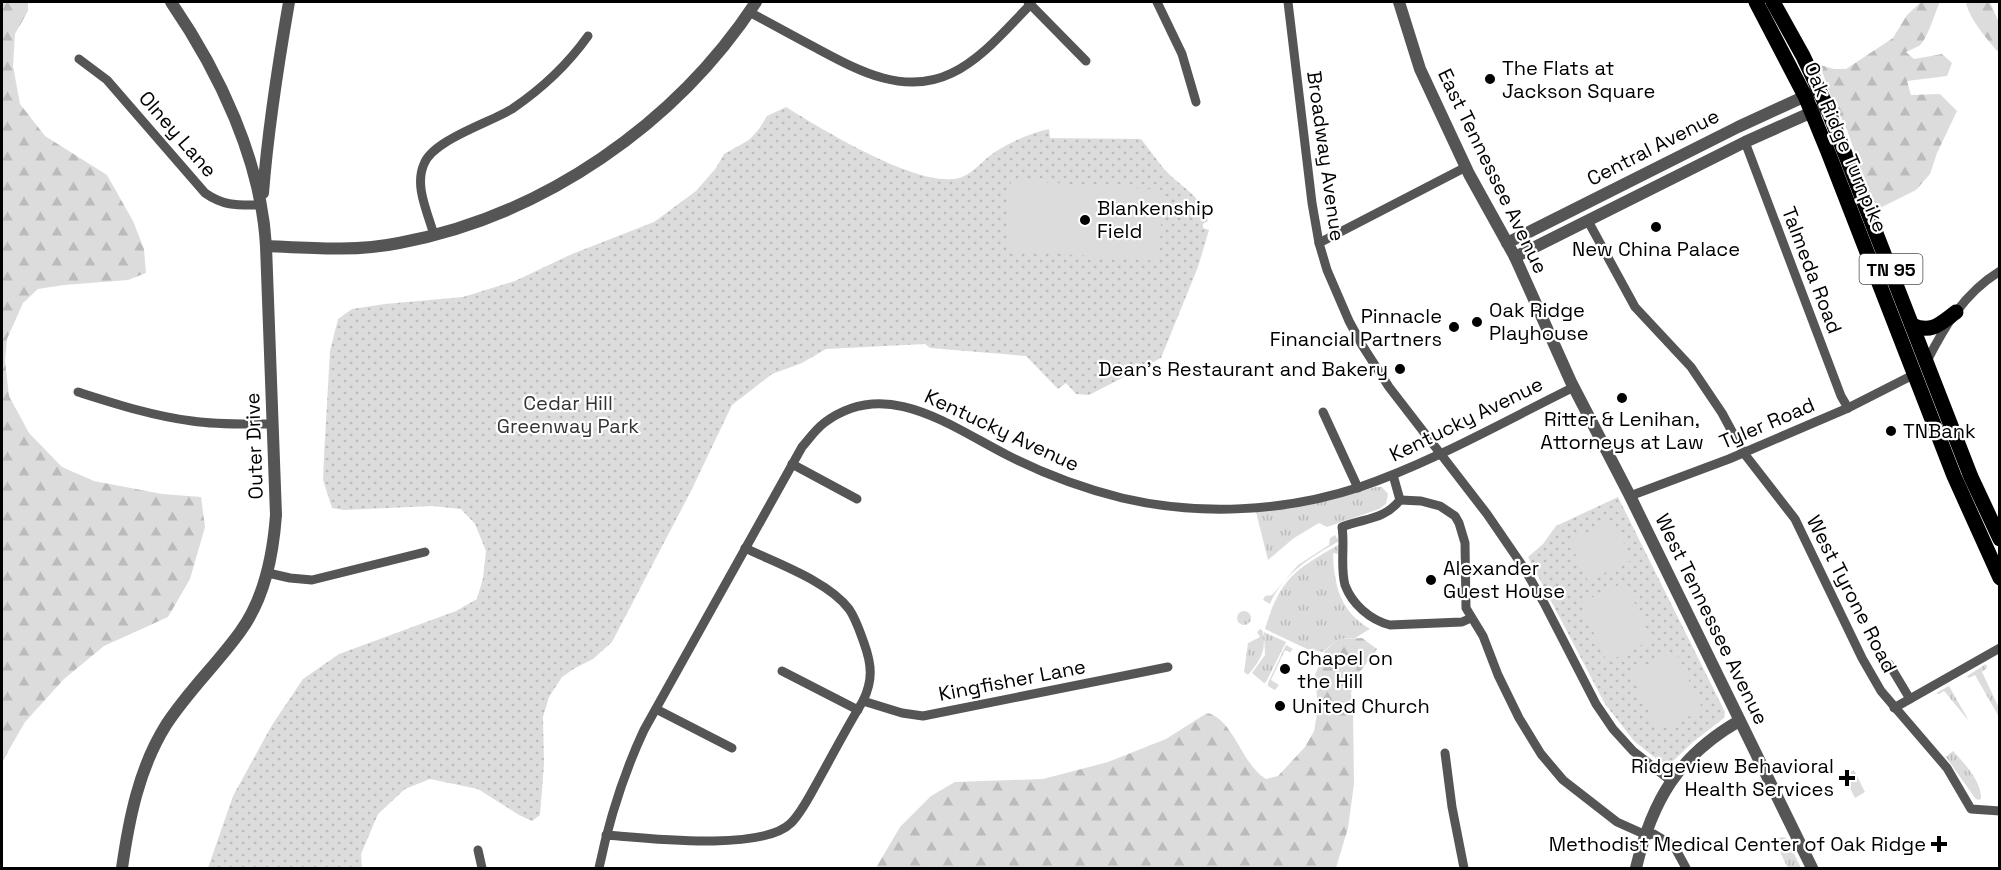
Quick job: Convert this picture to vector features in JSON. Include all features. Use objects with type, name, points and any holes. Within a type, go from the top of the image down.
[{"type":"highway","name":"Oak Ridge Turnpike","points":[[1756,2],[1812,93],[1826,105],[1912,325],[1920,368],[1954,476],[2000,578]]},
{"type":"highway","name":"Oak Ridge Turnpike","points":[[1773,2],[1812,93],[1811,112],[1920,368],[2000,539]]},
{"type":"highway","points":[[1912,325],[1921,329],[1932,328],[1956,312]]},
{"type":"street","name":"Outer Drive","points":[[122,868],[129,820],[140,782],[157,741],[186,695],[240,632],[254,606],[268,573],[274,543],[276,510],[267,246],[262,205],[246,148],[219,86],[171,2]]},
{"type":"street","points":[[262,205],[275,82],[289,2]]},
{"type":"street","points":[[1156,2],[1182,54],[1196,102]]},
{"type":"street","name":"Broadway Avenue","points":[[1288,2],[1312,203],[1319,243],[1327,270],[1362,345],[1389,387],[1487,514],[1524,568],[1596,704],[1613,729],[1633,751],[1671,781]]},
{"type":"street","name":"East Tennessee Avenue","points":[[1399,2],[1420,69],[1466,167],[1515,257],[1574,387]]},
{"type":"street","points":[[267,246],[360,248],[398,244],[467,225],[525,201],[596,162],[651,121],[693,83],[735,33],[753,7],[860,71],[882,79],[921,83],[950,74],[973,59],[1029,3],[1086,61]]},
{"type":"street","points":[[434,235],[420,188],[421,171],[429,155],[442,144],[496,117],[529,96],[578,50],[588,36]]},
{"type":"street","name":"Olney Lane","points":[[79,60],[107,80],[205,193],[225,204],[262,205]]},
{"type":"street","name":"Central Avenue","points":[[1507,243],[1737,127],[1812,93]]},
{"type":"street","name":"Central Avenue","points":[[1515,257],[1745,142],[1826,105]]},
{"type":"street","points":[[1737,127],[1745,142]]},
{"type":"street","name":"Talmeda Road","points":[[1745,142],[1841,396],[1848,408]]},
{"type":"street","points":[[246,148],[257,149],[267,143]]},
{"type":"street","points":[[1679,157],[1687,171]]},
{"type":"street","points":[[1319,243],[1466,167]]},
{"type":"street","points":[[1581,206],[1588,221]]},
{"type":"street","name":"West Tyrone Road","points":[[1588,221],[1635,307],[1691,367],[1722,413],[1743,452],[1795,519],[1870,674],[1894,708],[1947,768],[1971,809],[2000,812]]},
{"type":"street","points":[[1535,229],[1543,243]]},
{"type":"street","points":[[1920,368],[1942,330],[1966,298],[2000,272]]},
{"type":"street","name":"Tyler Road","points":[[1630,496],[1730,459],[1848,408],[1920,368]]},
{"type":"street","name":"Kentucky Avenue","points":[[599,868],[606,835],[629,761],[656,709],[802,447],[815,431],[833,418],[858,406],[890,404],[926,412],[1046,474],[1095,491],[1146,503],[1190,508],[1256,507],[1300,501],[1358,488],[1393,475],[1574,387]]},
{"type":"street","name":"West Tennessee Avenue","points":[[1574,387],[1630,496],[1812,868]]},
{"type":"street","points":[[78,392],[143,412],[195,422],[272,424]]},
{"type":"street","points":[[1323,412],[1358,488]]},
{"type":"street","points":[[792,464],[857,499]]},
{"type":"street","points":[[1393,475],[1400,500]]},
{"type":"street","points":[[1471,618],[1462,622],[1389,625],[1365,613],[1345,585],[1342,527],[1386,514],[1400,500],[1421,501],[1440,506],[1455,516],[1466,543],[1466,608],[1483,636],[1498,675],[1540,754],[1563,780],[1617,822],[1646,835],[1654,834],[1674,846],[1686,868]]},
{"type":"street","points":[[606,835],[703,841],[767,836],[779,831],[791,823],[809,797],[863,701],[872,675],[866,649],[854,617],[848,608],[823,587],[745,548]]},
{"type":"street","points":[[268,573],[312,580],[425,552]]},
{"type":"street","points":[[1894,708],[2000,648]]},
{"type":"street","points":[[1889,664],[1910,699]]},
{"type":"street","name":"Kingfisher Lane","points":[[863,701],[902,713],[923,716],[1168,667]]},
{"type":"street","points":[[782,671],[858,710]]},
{"type":"street","points":[[656,709],[732,748]]},
{"type":"street","points":[[1636,868],[1658,804],[1671,781],[1694,752],[1708,740],[1739,721]]},
{"type":"street","points":[[1445,753],[1464,868]]},
{"type":"street","points":[[478,850],[482,868]]},
{"type":"green space","points":[[2,2],[28,2],[28,11],[15,34],[13,66],[20,104],[45,136],[107,175],[133,221],[144,249],[146,273],[128,280],[38,289],[23,303],[7,339],[5,361],[9,396],[29,433],[62,467],[94,481],[162,494],[201,497],[205,527],[190,579],[168,617],[104,646],[64,679],[25,722],[2,762]]},
{"type":"green space","points":[[1921,2],[1940,2],[1922,43],[1906,52],[1914,59],[1942,54],[1952,63],[1947,76],[1907,81],[1911,95],[1940,94],[1957,111],[1937,153],[1930,174],[1916,190],[1882,207],[1871,198],[1847,130],[1830,94],[1820,65],[1834,69],[1846,69],[1893,38],[1907,15]]},
{"type":"green space","points":[[1966,2],[1990,2],[1999,23],[1999,50],[1997,51],[1978,28]]},
{"type":"green space","name":"Cedar Hill Greenway Park","points":[[786,107],[872,156],[923,175],[945,179],[962,177],[1007,145],[1028,135],[1049,129],[1050,138],[1141,139],[1164,169],[1201,204],[1208,221],[1203,224],[1203,228],[1209,230],[1198,267],[1161,358],[1089,395],[1076,394],[1066,383],[1058,389],[1026,356],[930,348],[925,344],[826,349],[802,363],[772,374],[732,405],[691,491],[612,642],[593,659],[562,677],[549,697],[543,717],[544,764],[540,815],[532,821],[478,789],[430,779],[405,789],[378,814],[361,854],[362,868],[208,868],[233,796],[272,725],[303,679],[339,654],[456,611],[477,599],[483,578],[486,551],[475,524],[461,509],[432,506],[344,510],[332,508],[323,480],[330,351],[338,319],[352,309],[463,297],[515,281],[572,254],[654,222],[696,191],[716,168],[724,154],[749,140],[767,116]]},
{"type":"green space","name":"Blankenship Field","points":[[1011,180],[1163,190],[1159,261],[1006,250]]},
{"type":"green space","points":[[1382,487],[1388,494],[1386,504],[1379,509],[1327,527],[1319,523],[1294,538],[1268,560],[1256,512],[1318,503]]},
{"type":"green space","points":[[1618,497],[1725,712],[1724,718],[1693,742],[1670,764],[1663,764],[1634,741],[1605,704],[1528,557],[1543,544],[1556,526]]},
{"type":"green space","points":[[1613,520],[1632,560],[1588,581],[1569,541]]},
{"type":"green space","points":[[1335,535],[1339,541],[1299,567],[1285,580],[1298,565],[1329,545],[1330,538]]},
{"type":"green space","points":[[1340,544],[1339,554],[1333,553],[1337,587],[1345,606],[1370,629],[1355,638],[1338,639],[1323,652],[1307,649],[1265,629],[1284,586],[1301,568]]},
{"type":"green space","points":[[1625,582],[1652,640],[1607,662],[1580,603]]},
{"type":"green space","points":[[1281,584],[1270,604],[1263,600],[1265,596],[1272,595]]},
{"type":"green space","points":[[1241,611],[1247,611],[1251,618],[1247,625],[1241,625],[1237,621],[1237,615]]},
{"type":"green space","points":[[1260,629],[1263,631],[1263,650],[1248,675],[1244,672],[1248,643],[1260,637],[1257,632]]},
{"type":"green space","points":[[1264,632],[1286,642],[1264,683],[1252,673],[1265,655]]},
{"type":"green space","points":[[1362,638],[1377,649],[1359,673],[1351,693],[1354,784],[1348,828],[1336,868],[876,868],[900,827],[931,796],[955,782],[1043,779],[1108,762],[1166,739],[1207,713],[1224,724],[1257,772],[1266,779],[1278,776],[1305,747],[1314,731],[1318,708],[1315,675],[1325,651],[1338,639]]},
{"type":"green space","points":[[1286,645],[1293,649],[1290,652],[1285,650],[1271,680],[1279,685],[1275,690],[1268,686],[1268,683]]},
{"type":"green space","points":[[1675,651],[1703,710],[1658,731],[1630,673]]},
{"type":"green space","points":[[1986,664],[1987,668],[1982,672],[1999,708],[1999,717],[1975,675],[1969,678],[1967,676]]},
{"type":"green space","points":[[1949,686],[1969,721],[1944,691],[1936,693]]},
{"type":"green space","points":[[1953,751],[1979,786],[1981,799],[1975,798],[1946,757]]},
{"type":"green space","points":[[1854,770],[1865,792],[1855,798],[1844,776]]},
{"type":"green space","points":[[1786,838],[1801,868],[1788,868],[1777,846],[1777,839]]},
{"type":"place","name":"The Flats at Jackson Square","points":[[1490,79]]},
{"type":"place","name":"Blankenship Field","points":[[1085,220]]},
{"type":"place","name":"New China Palace","points":[[1656,227]]},
{"type":"place","name":"Oak Ridge Playhouse","points":[[1477,322]]},
{"type":"place","name":"Pinnacle Financial Partners","points":[[1454,327]]},
{"type":"place","name":"Dean's Restaurant and Bakery","points":[[1400,369]]},
{"type":"place","name":"Ritter & Lenihan, Attorneys at Law","points":[[1622,398]]},
{"type":"place","name":"TNBank","points":[[1891,431]]},
{"type":"place","name":"Alexander Guest House","points":[[1431,580]]},
{"type":"place","name":"Chapel on the Hill","points":[[1285,669]]},
{"type":"place","name":"United Church","points":[[1280,706]]},
{"type":"place","name":"Ridgeview Behavioral Health Services","points":[[1847,778]]},
{"type":"place","name":"Methodist Medical Center of Oak Ridge","points":[[1939,844]]}]
